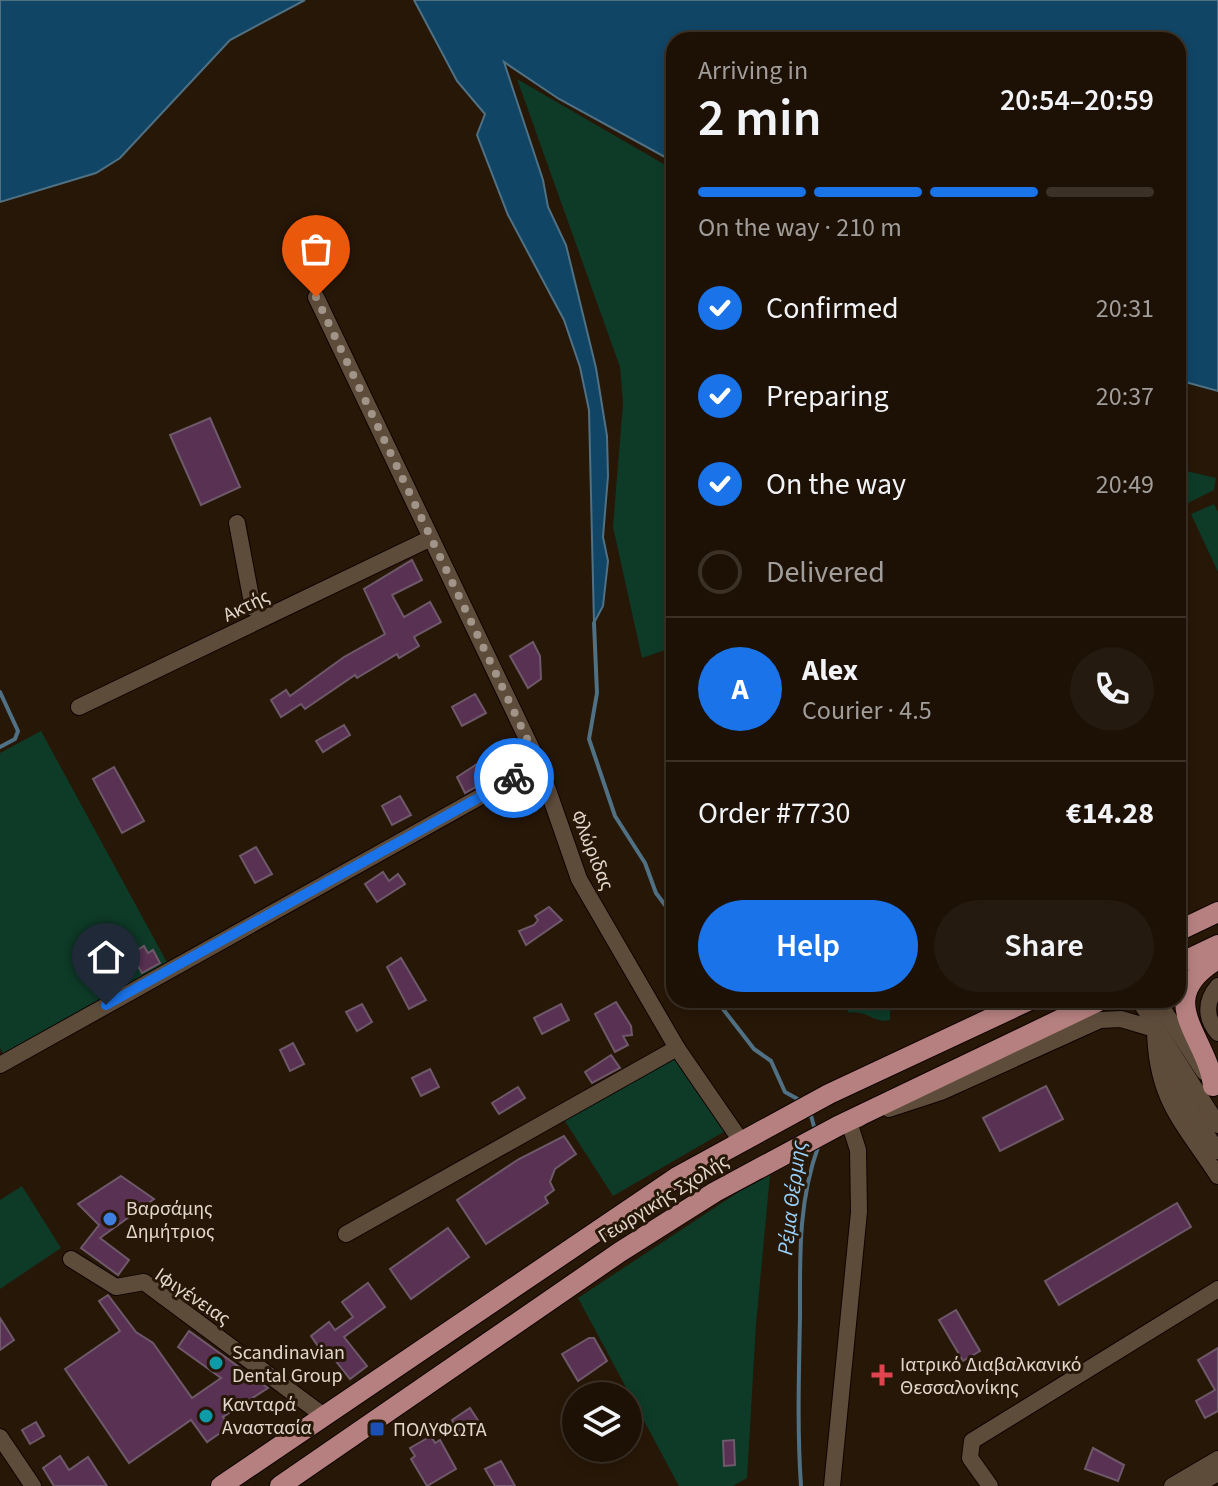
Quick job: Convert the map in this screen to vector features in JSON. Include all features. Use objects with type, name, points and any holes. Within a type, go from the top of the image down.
[{"type":"main road","points":[[1186,927],[1218,912]]},
{"type":"main road","points":[[1186,960],[1218,945]]},
{"type":"main road","points":[[1186,1006],[1196,979],[1218,959]]},
{"type":"main road","name":"Γεωργικής Σχολής","points":[[221,1486],[621,1213],[783,1118],[1010,1008]]},
{"type":"main road","name":"Γεωργικής Σχολής","points":[[280,1486],[663,1223],[777,1158],[1084,1008]]},
{"type":"main road","points":[[1185,1008],[1189,1030],[1212,1071],[1216,1090]]},
{"type":"street","name":"Φλώριδας","points":[[316,297],[539,764],[579,879],[677,1048],[741,1141]]},
{"type":"street","points":[[237,523],[253,608]]},
{"type":"street","name":"Ακτής","points":[[79,707],[429,539]]},
{"type":"street","points":[[0,1065],[539,764]]},
{"type":"street","points":[[1218,986],[1208,1005],[1212,1024],[1218,1033]]},
{"type":"street","points":[[1143,1008],[1218,1125]]},
{"type":"street","points":[[1162,1008],[1216,1090]]},
{"type":"street","points":[[832,1486],[859,1212],[858,1150],[844,1124],[941,1092],[1100,1020],[1121,1019],[1155,1029]]},
{"type":"street","points":[[1155,1029],[1156,1069],[1167,1100],[1218,1176]]},
{"type":"street","points":[[346,1234],[677,1048]]},
{"type":"street","points":[[1169,1050],[1176,1085],[1218,1151]]},
{"type":"street","name":"Ιφιγένειας","points":[[71,1259],[116,1287],[144,1282],[324,1416]]},
{"type":"street","points":[[990,1486],[970,1458],[972,1441],[1218,1289]]},
{"type":"street","points":[[0,1437],[33,1486]]},
{"type":"street","points":[[1172,1486],[1218,1459]]},
{"type":"street","points":[[1196,1486],[1218,1473]]},
{"type":"green space","points":[[517,79],[666,165],[666,650],[642,658],[613,527],[623,403],[620,367]]},
{"type":"green space","points":[[1186,471],[1216,478],[1214,490],[1186,504]]},
{"type":"green space","points":[[1214,504],[1218,512],[1218,572],[1191,514]]},
{"type":"green space","points":[[41,731],[169,966],[4,1056],[0,1048],[0,753]]},
{"type":"green space","points":[[846,1008],[890,1008],[890,1020],[879,1020],[855,1012],[849,1013]]},
{"type":"green space","points":[[676,1053],[727,1130],[613,1196],[563,1118]]},
{"type":"green space","points":[[770,1175],[756,1325],[747,1478],[733,1486],[679,1486],[642,1417],[642,1382],[623,1382],[578,1298],[737,1193]]},
{"type":"green space","points":[[22,1186],[61,1248],[0,1289],[0,1200]]},
{"type":"water","points":[[0,0],[305,0],[230,40],[120,158],[96,173],[0,202]]},
{"type":"water","points":[[414,0],[1218,0],[1218,391],[1186,382],[1186,32],[666,32],[666,158],[559,99],[504,62],[543,180],[548,207],[566,245],[596,368],[607,436],[608,476],[603,537],[608,561],[603,606],[594,623],[589,410],[580,367],[564,320],[508,215],[477,135],[485,114],[457,81]]},
{"type":"building","points":[[210,418],[240,487],[201,505],[170,435]]},
{"type":"building","points":[[412,560],[422,580],[392,595],[404,617],[430,602],[441,622],[414,637],[419,646],[399,658],[397,654],[357,678],[355,675],[305,709],[301,704],[281,717],[271,700],[286,690],[290,696],[344,657],[385,634],[364,589]]},
{"type":"building","points":[[533,642],[540,656],[541,679],[528,688],[510,656]]},
{"type":"building","points":[[475,694],[486,713],[462,726],[452,707]]},
{"type":"building","points":[[344,725],[350,735],[323,752],[316,741]]},
{"type":"building","points":[[502,748],[513,766],[465,793],[457,777]]},
{"type":"building","points":[[114,767],[144,821],[122,833],[93,779]]},
{"type":"building","points":[[400,796],[411,815],[392,825],[382,806]]},
{"type":"building","points":[[256,847],[272,874],[255,883],[240,856]]},
{"type":"building","points":[[383,872],[389,881],[398,874],[405,884],[377,902],[365,884]]},
{"type":"building","points":[[549,907],[562,920],[526,945],[519,931],[534,925],[538,920],[535,916]]},
{"type":"building","points":[[144,946],[148,953],[153,950],[160,963],[142,973],[131,954]]},
{"type":"building","points":[[401,958],[426,1000],[409,1009],[387,967]]},
{"type":"building","points":[[616,1002],[631,1026],[632,1035],[623,1036],[628,1045],[615,1052],[595,1014]]},
{"type":"building","points":[[362,1004],[372,1022],[357,1031],[346,1012]]},
{"type":"building","points":[[561,1004],[569,1020],[542,1034],[534,1018]]},
{"type":"building","points":[[293,1043],[304,1064],[290,1071],[280,1050]]},
{"type":"building","points":[[611,1055],[620,1068],[592,1083],[585,1072]]},
{"type":"building","points":[[430,1069],[439,1087],[421,1096],[412,1078]]},
{"type":"building","points":[[1046,1086],[1063,1119],[1000,1151],[983,1118]]},
{"type":"building","points":[[518,1087],[525,1098],[499,1114],[492,1103]]},
{"type":"building","points":[[564,1136],[576,1154],[555,1169],[550,1182],[554,1190],[545,1197],[548,1203],[486,1244],[457,1200],[519,1159]]},
{"type":"building","name":"Βαρσάμης Δημήτριος","points":[[121,1176],[154,1199],[100,1238],[129,1260],[118,1275],[81,1248],[99,1225],[78,1204]]},
{"type":"building","points":[[1177,1203],[1191,1227],[1059,1305],[1045,1281]]},
{"type":"building","points":[[448,1228],[469,1257],[411,1299],[390,1269]]},
{"type":"building","points":[[368,1283],[385,1307],[344,1337],[367,1366],[350,1379],[331,1355],[326,1358],[311,1336],[329,1322],[335,1330],[353,1317],[342,1302]]},
{"type":"building","points":[[108,1295],[136,1332],[153,1343],[192,1398],[221,1378],[178,1347],[189,1331],[268,1388],[223,1417],[230,1426],[207,1442],[191,1420],[129,1463],[65,1369],[120,1331],[99,1301]]},
{"type":"building","points":[[956,1310],[980,1351],[963,1361],[939,1320]]},
{"type":"building","points":[[0,1318],[14,1340],[0,1350]]},
{"type":"building","points":[[594,1338],[607,1361],[578,1381],[562,1354]]},
{"type":"building","points":[[1218,1348],[1218,1411],[1205,1418],[1196,1401],[1215,1390],[1198,1360]]},
{"type":"building","points":[[470,1408],[481,1425],[462,1437],[452,1420]]},
{"type":"building","points":[[36,1422],[44,1436],[30,1444],[22,1430]]},
{"type":"building","points":[[431,1436],[435,1443],[440,1440],[456,1469],[427,1486],[411,1459],[415,1456],[410,1448]]},
{"type":"building","points":[[734,1440],[735,1465],[724,1466],[723,1441]]},
{"type":"building","points":[[1093,1448],[1124,1465],[1118,1481],[1085,1469]]},
{"type":"building","points":[[60,1456],[69,1470],[88,1457],[107,1486],[54,1486],[43,1468]]},
{"type":"building","points":[[501,1461],[515,1486],[495,1486],[485,1469]]},
{"type":"waterway","name":"Ρέμα Θέρμης","points":[[594,623],[597,693],[589,739],[615,816],[645,863],[656,893],[666,906]]},
{"type":"waterway","points":[[0,692],[18,731],[15,739],[0,747]]},
{"type":"waterway","name":"Ρέμα Θέρμης","points":[[722,1008],[754,1049],[771,1061],[785,1092],[803,1102]]},
{"type":"waterway","name":"Ρέμα Θέρμης","points":[[810,1112],[815,1130]]},
{"type":"waterway","name":"Ρέμα Θέρμης","points":[[801,1486],[800,1251],[807,1189],[818,1147]]},
{"type":"way so far","points":[[316,297],[539,764],[514,778]]},
{"type":"place","name":"Βαρσάμης Δημήτριος","points":[[110,1219]]},
{"type":"place","name":"Scandinavian Dental Group","points":[[216,1363]]},
{"type":"place","name":"Ιατρικό Διαβαλκανικό Θεσσαλονίκης","points":[[882,1375]]},
{"type":"place","name":"Κανταρά Αναστασία","points":[[206,1416]]},
{"type":"place","name":"ΠΟΛΥΦΩΤΑ","points":[[377,1429]]},
{"type":"route","points":[[106,1005],[514,778]]}]
